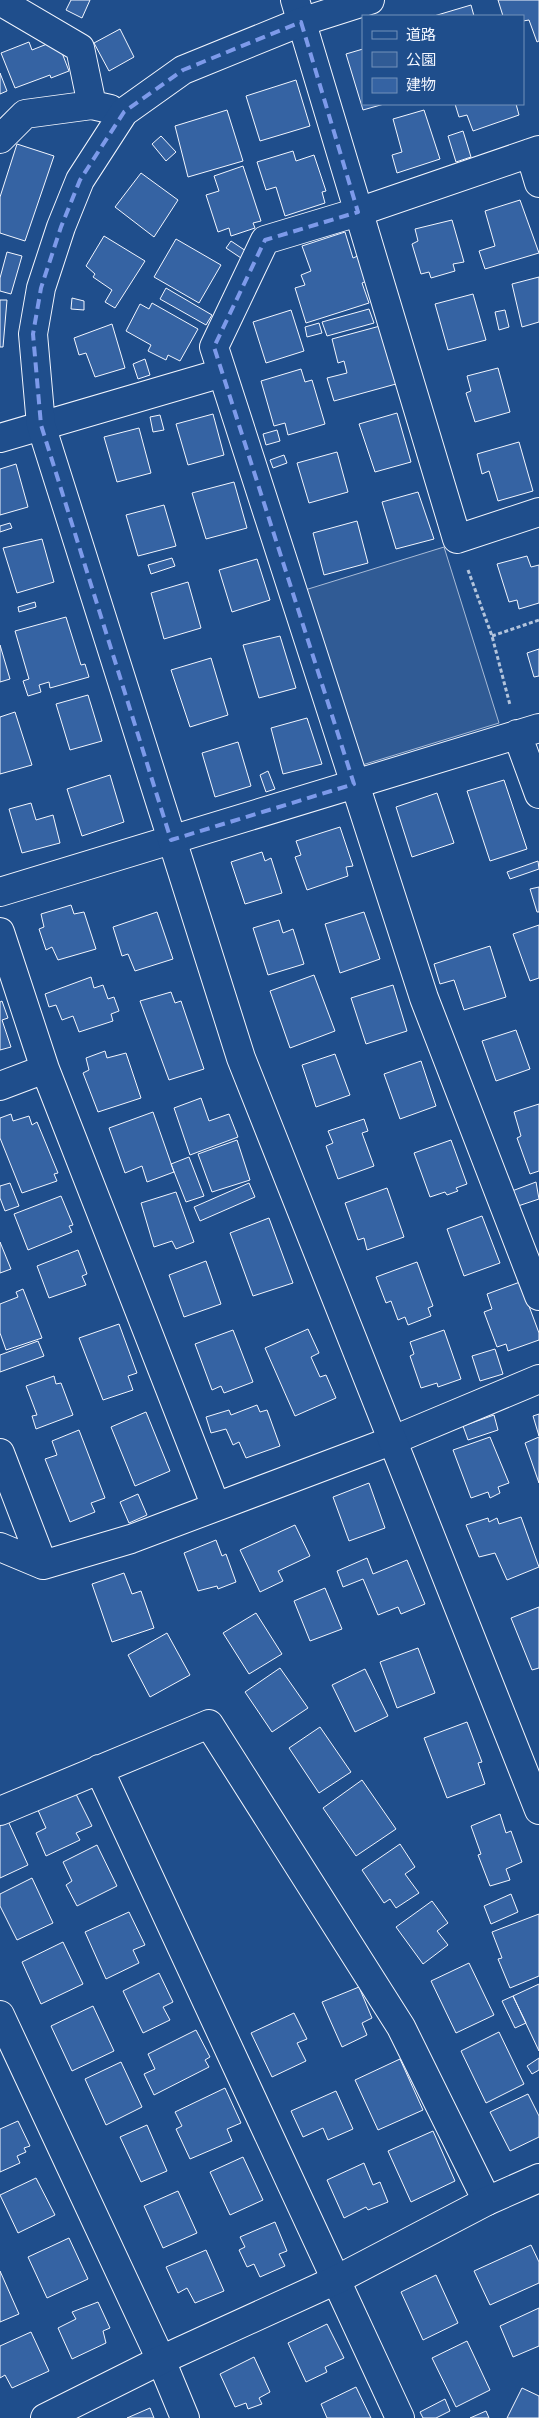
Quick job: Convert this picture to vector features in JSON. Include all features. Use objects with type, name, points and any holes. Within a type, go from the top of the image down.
[{"type":"street","points":[[370,0],[297,6],[184,70],[124,112],[80,180],[61,226],[41,288],[33,334],[41,425],[241,1058],[391,1441],[537,1801]]},
{"type":"street","points":[[0,1],[80,48],[92,105]]},
{"type":"street","points":[[297,6],[457,539],[539,512]]},
{"type":"street","points":[[0,140],[25,114],[92,105],[124,112]]},
{"type":"street","points":[[539,183],[534,152],[358,212],[265,240],[214,347],[424,998],[539,1296]]},
{"type":"street","points":[[0,438],[222,372]]},
{"type":"street","points":[[0,892],[528,731],[539,794]]},
{"type":"street","points":[[0,932],[45,1069],[216,1507]]},
{"type":"street","points":[[0,1086],[45,1069]]},
{"type":"street","points":[[0,1547],[43,1565],[131,1539],[391,1441],[539,1380]]},
{"type":"street","points":[[0,1453],[43,1565]]},
{"type":"street","points":[[0,1811],[209,1724],[401,2027],[487,2201]]},
{"type":"street","points":[[99,1769],[400,2418]]},
{"type":"street","points":[[0,2015],[161,2360],[186,2418]]},
{"type":"street","points":[[45,2418],[161,2360],[336,2280],[487,2201],[539,2178]]},
{"type":"path","points":[[457,539],[528,731]]},
{"type":"path","points":[[492,636],[539,620]]},
{"type":"highlighted area","points":[[301,22],[358,212],[265,240],[214,347],[354,784],[171,840],[41,425],[33,334],[41,288],[61,227],[80,180],[124,112],[183,70]]},
{"type":"green space","points":[[444,547],[499,723],[359,766],[305,590]]},
{"type":"building","points":[[71,0],[90,0],[82,18],[66,10]]},
{"type":"building","points":[[498,0],[539,0],[539,41],[537,42],[529,20],[524,21],[524,15],[503,15]]},
{"type":"building","points":[[471,5],[474,15],[437,15]]},
{"type":"building","points":[[120,29],[134,57],[109,71],[94,43]]},
{"type":"building","points":[[57,40],[69,71],[51,78],[50,75],[15,88],[1,53],[29,42],[32,50]]},
{"type":"building","points":[[362,49],[362,105],[380,105],[363,110],[346,54]]},
{"type":"building","points":[[0,73],[7,91],[0,94]]},
{"type":"building","points":[[296,80],[310,126],[260,141],[246,96]]},
{"type":"building","points":[[455,105],[516,105],[519,115],[473,131],[467,115],[459,117]]},
{"type":"building","points":[[227,110],[243,161],[188,177],[175,126]]},
{"type":"building","points":[[424,110],[440,159],[397,173],[392,155],[402,152],[393,119]]},
{"type":"building","points":[[463,131],[471,157],[456,162],[448,136]]},
{"type":"building","points":[[161,136],[176,152],[166,161],[152,144]]},
{"type":"building","points":[[17,144],[54,156],[25,241],[0,233],[0,197]]},
{"type":"building","points":[[293,151],[296,161],[314,155],[326,191],[322,192],[325,203],[285,216],[276,187],[266,190],[257,162]]},
{"type":"building","points":[[243,166],[261,221],[253,223],[255,228],[231,236],[229,228],[218,232],[206,195],[219,191],[214,176]]},
{"type":"building","points":[[141,173],[178,200],[154,237],[115,207]]},
{"type":"building","points":[[520,200],[539,253],[485,269],[479,251],[495,246],[485,211]]},
{"type":"building","points":[[452,220],[464,262],[453,264],[455,271],[431,278],[429,272],[421,274],[412,244],[418,241],[415,229]]},
{"type":"building","points":[[345,232],[353,258],[360,255],[369,280],[362,283],[369,303],[306,323],[295,288],[305,285],[301,275],[311,271],[302,246]]},
{"type":"building","points":[[104,236],[145,261],[115,308],[105,302],[112,290],[93,277],[95,274],[86,266]]},
{"type":"building","points":[[176,239],[221,265],[199,303],[154,277]]},
{"type":"building","points":[[231,241],[246,251],[241,258],[226,248]]},
{"type":"building","points":[[7,252],[22,256],[11,294],[0,291],[0,278]]},
{"type":"building","points":[[539,277],[539,322],[522,327],[512,284]]},
{"type":"building","points":[[166,288],[212,315],[206,325],[160,299]]},
{"type":"building","points":[[473,294],[486,340],[448,350],[435,304]]},
{"type":"building","points":[[72,298],[84,301],[84,310],[71,309]]},
{"type":"building","points":[[0,300],[7,300],[3,347],[0,347]]},
{"type":"building","points":[[152,303],[198,329],[180,361],[168,355],[166,360],[148,351],[151,345],[126,331],[140,304],[149,309]]},
{"type":"building","points":[[369,309],[374,323],[327,336],[322,322]]},
{"type":"building","points":[[291,310],[304,351],[266,363],[253,322]]},
{"type":"building","points":[[505,310],[509,327],[499,330],[495,312]]},
{"type":"building","points":[[319,323],[322,333],[307,337],[305,327]]},
{"type":"building","points":[[112,324],[125,368],[95,377],[86,353],[79,355],[74,338]]},
{"type":"building","points":[[380,326],[396,384],[334,401],[327,378],[347,373],[344,361],[338,363],[332,339]]},
{"type":"building","points":[[145,359],[150,375],[138,379],[133,364]]},
{"type":"building","points":[[498,368],[510,412],[475,422],[466,393],[471,391],[467,376]]},
{"type":"building","points":[[301,369],[305,382],[312,380],[325,424],[288,435],[285,423],[274,426],[261,381]]},
{"type":"building","points":[[397,413],[411,462],[375,472],[359,424]]},
{"type":"building","points":[[213,414],[224,455],[188,465],[176,424]]},
{"type":"building","points":[[160,415],[164,430],[153,432],[150,417]]},
{"type":"building","points":[[139,428],[151,473],[117,482],[104,437]]},
{"type":"building","points":[[277,430],[280,441],[266,445],[263,434]]},
{"type":"building","points":[[519,442],[533,491],[498,501],[489,471],[482,474],[477,454]]},
{"type":"building","points":[[337,452],[348,492],[309,503],[297,463]]},
{"type":"building","points":[[284,455],[287,463],[273,468],[270,460]]},
{"type":"building","points":[[16,464],[28,507],[0,515],[0,469]]},
{"type":"building","points":[[234,482],[247,528],[206,539],[192,493]]},
{"type":"building","points":[[418,492],[434,539],[396,549],[382,502]]},
{"type":"building","points":[[164,505],[176,546],[138,556],[126,515]]},
{"type":"building","points":[[357,521],[368,563],[324,575],[313,533]]},
{"type":"building","points":[[10,523],[12,528],[0,532],[0,526]]},
{"type":"building","points":[[42,539],[54,582],[17,593],[3,548]]},
{"type":"building","points":[[527,556],[531,567],[539,565],[539,603],[519,609],[517,600],[509,602],[497,564]]},
{"type":"building","points":[[172,558],[175,566],[151,574],[148,565]]},
{"type":"building","points":[[257,559],[270,600],[232,612],[219,570]]},
{"type":"building","points":[[188,582],[201,628],[164,639],[151,593]]},
{"type":"building","points":[[35,602],[36,607],[19,612],[18,607]]},
{"type":"building","points":[[66,617],[81,665],[85,664],[89,677],[50,688],[49,682],[39,685],[41,692],[28,696],[23,681],[29,679],[15,631]]},
{"type":"building","points":[[280,636],[296,688],[259,698],[243,645]]},
{"type":"building","points":[[0,645],[10,679],[0,682]]},
{"type":"building","points":[[539,649],[539,676],[534,677],[527,653]]},
{"type":"building","points":[[211,658],[228,715],[190,727],[171,670]]},
{"type":"building","points":[[88,695],[102,741],[70,750],[56,704]]},
{"type":"building","points":[[15,712],[32,765],[0,774],[0,717]]},
{"type":"building","points":[[307,718],[322,764],[283,774],[271,728]]},
{"type":"building","points":[[238,742],[251,786],[215,797],[202,753]]},
{"type":"building","points":[[268,771],[275,789],[266,792],[260,775]]},
{"type":"building","points":[[110,775],[124,822],[82,836],[67,789]]},
{"type":"building","points":[[504,780],[527,849],[490,861],[467,791]]},
{"type":"building","points":[[437,793],[454,843],[412,857],[396,807]]},
{"type":"building","points":[[31,803],[36,820],[53,815],[60,843],[22,853],[9,809]]},
{"type":"building","points":[[340,827],[353,866],[346,867],[348,876],[307,890],[295,857],[301,855],[296,841]]},
{"type":"building","points":[[262,852],[265,861],[271,858],[282,893],[245,904],[231,862]]},
{"type":"building","points":[[538,861],[539,869],[510,879],[507,872]]},
{"type":"building","points":[[539,887],[539,912],[537,912],[530,889]]},
{"type":"building","points":[[71,905],[74,914],[84,912],[96,949],[58,960],[52,947],[46,950],[39,929],[44,927],[41,914]]},
{"type":"building","points":[[157,912],[173,959],[135,971],[128,954],[122,956],[113,927]]},
{"type":"building","points":[[364,912],[380,959],[340,973],[325,924]]},
{"type":"building","points":[[279,920],[283,933],[293,929],[304,964],[268,975],[253,928]]},
{"type":"building","points":[[539,925],[539,978],[530,981],[513,934]]},
{"type":"building","points":[[490,946],[506,997],[464,1010],[454,980],[440,984],[434,964]]},
{"type":"building","points":[[314,975],[335,1031],[290,1048],[270,991]]},
{"type":"building","points":[[91,977],[94,988],[103,985],[108,999],[114,997],[119,1011],[111,1014],[113,1021],[79,1032],[73,1016],[62,1020],[56,1005],[49,1007],[45,994]]},
{"type":"building","points":[[393,985],[407,1031],[366,1044],[351,998]]},
{"type":"building","points":[[171,992],[175,1003],[181,1001],[204,1069],[169,1080],[140,1001]]},
{"type":"building","points":[[2,1001],[8,1018],[2,1020],[11,1047],[0,1050],[0,1002]]},
{"type":"building","points":[[516,1030],[530,1069],[496,1081],[482,1041]]},
{"type":"building","points":[[105,1051],[107,1058],[126,1053],[141,1098],[98,1112],[83,1073],[89,1070],[86,1058]]},
{"type":"building","points":[[335,1054],[350,1095],[316,1107],[302,1065]]},
{"type":"building","points":[[421,1061],[436,1106],[400,1119],[384,1074]]},
{"type":"building","points":[[201,1098],[209,1121],[229,1114],[238,1137],[190,1155],[174,1108]]},
{"type":"building","points":[[539,1104],[539,1171],[530,1174],[517,1138],[521,1136],[514,1112]]},
{"type":"building","points":[[153,1112],[174,1172],[147,1182],[142,1166],[125,1173],[109,1128]]},
{"type":"building","points":[[11,1114],[13,1121],[29,1116],[32,1125],[37,1122],[58,1173],[54,1174],[57,1181],[22,1193],[0,1138],[0,1118]]},
{"type":"building","points":[[364,1119],[368,1131],[362,1133],[374,1166],[338,1179],[326,1146],[333,1143],[328,1131]]},
{"type":"building","points":[[237,1140],[250,1180],[212,1192],[198,1154]]},
{"type":"building","points":[[451,1140],[467,1184],[456,1188],[458,1191],[447,1195],[445,1192],[430,1197],[414,1153]]},
{"type":"building","points":[[189,1157],[204,1196],[186,1202],[171,1164]]},
{"type":"building","points":[[536,1182],[539,1199],[518,1206],[512,1191]]},
{"type":"building","points":[[10,1183],[19,1206],[5,1211],[0,1198],[0,1186]]},
{"type":"building","points":[[249,1183],[255,1197],[200,1221],[194,1207]]},
{"type":"building","points":[[387,1188],[404,1237],[367,1250],[364,1238],[358,1240],[345,1203]]},
{"type":"building","points":[[176,1192],[194,1242],[176,1249],[172,1241],[154,1247],[141,1203]]},
{"type":"building","points":[[61,1196],[73,1225],[69,1226],[72,1232],[28,1250],[14,1214]]},
{"type":"building","points":[[482,1216],[500,1263],[464,1276],[447,1229]]},
{"type":"building","points":[[269,1218],[293,1283],[253,1296],[230,1233]]},
{"type":"building","points":[[0,1242],[11,1269],[0,1273]]},
{"type":"building","points":[[78,1250],[87,1274],[82,1276],[86,1285],[49,1298],[37,1266]]},
{"type":"building","points":[[206,1261],[221,1304],[184,1317],[169,1275]]},
{"type":"building","points":[[417,1262],[433,1306],[428,1308],[431,1316],[408,1325],[405,1317],[398,1320],[391,1301],[386,1303],[376,1277]]},
{"type":"building","points":[[520,1282],[539,1333],[539,1340],[508,1351],[506,1344],[497,1347],[484,1312],[492,1309],[487,1294]]},
{"type":"building","points":[[23,1289],[42,1338],[6,1350],[0,1333],[0,1304],[18,1297],[16,1292]]},
{"type":"building","points":[[119,1324],[137,1373],[128,1376],[133,1390],[103,1400],[79,1338]]},
{"type":"building","points":[[308,1329],[319,1353],[311,1357],[320,1377],[326,1375],[336,1398],[295,1416],[265,1348]]},
{"type":"building","points":[[233,1330],[253,1382],[224,1393],[221,1386],[212,1390],[195,1344]]},
{"type":"building","points":[[444,1330],[461,1379],[438,1387],[437,1383],[421,1388],[410,1356],[414,1354],[410,1342]]},
{"type":"building","points":[[38,1341],[44,1356],[0,1372],[0,1355]]},
{"type":"building","points":[[495,1349],[503,1374],[480,1381],[472,1356]]},
{"type":"building","points":[[54,1376],[56,1384],[61,1383],[73,1415],[36,1429],[32,1416],[37,1415],[26,1386]]},
{"type":"building","points":[[257,1405],[260,1412],[267,1410],[280,1446],[246,1458],[239,1442],[233,1445],[226,1429],[211,1433],[206,1417],[229,1410],[231,1415]]},
{"type":"building","points":[[146,1412],[170,1471],[135,1486],[111,1427]]},
{"type":"building","points":[[539,1414],[539,1436],[533,1416]]},
{"type":"building","points":[[494,1415],[498,1430],[468,1440],[463,1426]]},
{"type":"building","points":[[79,1430],[105,1498],[91,1503],[95,1512],[70,1522],[45,1459],[57,1455],[52,1441]]},
{"type":"building","points":[[490,1437],[509,1483],[498,1487],[500,1493],[490,1498],[488,1492],[471,1498],[453,1450]]},
{"type":"building","points":[[539,1437],[539,1483],[525,1443]]},
{"type":"building","points":[[369,1483],[385,1528],[349,1541],[333,1497]]},
{"type":"building","points":[[138,1494],[147,1515],[129,1523],[120,1502]]},
{"type":"building","points":[[521,1517],[539,1567],[507,1580],[495,1553],[479,1557],[466,1525],[488,1518],[489,1522],[497,1518],[499,1524]]},
{"type":"building","points":[[295,1525],[310,1556],[278,1571],[283,1581],[260,1592],[240,1550]]},
{"type":"building","points":[[216,1540],[222,1556],[226,1554],[236,1582],[218,1589],[217,1586],[198,1591],[184,1553]]},
{"type":"building","points":[[367,1558],[373,1574],[407,1560],[425,1604],[401,1614],[398,1607],[378,1615],[363,1579],[343,1587],[337,1571]]},
{"type":"building","points":[[124,1573],[132,1594],[141,1591],[154,1628],[112,1642],[92,1584]]},
{"type":"building","points":[[325,1588],[342,1629],[310,1641],[294,1601]]},
{"type":"building","points":[[539,1607],[539,1668],[532,1670],[511,1618]]},
{"type":"building","points":[[256,1613],[282,1654],[249,1674],[223,1633]]},
{"type":"building","points":[[167,1633],[190,1675],[150,1697],[128,1655]]},
{"type":"building","points":[[418,1648],[435,1693],[397,1708],[380,1662]]},
{"type":"building","points":[[280,1668],[308,1708],[272,1732],[245,1692]]},
{"type":"building","points":[[365,1669],[388,1716],[355,1732],[332,1685]]},
{"type":"building","points":[[467,1722],[482,1762],[478,1763],[485,1784],[447,1798],[424,1738]]},
{"type":"building","points":[[320,1727],[351,1772],[319,1793],[289,1748]]},
{"type":"building","points":[[362,1780],[396,1829],[356,1856],[323,1808]]},
{"type":"building","points":[[74,1790],[92,1826],[76,1833],[80,1840],[46,1856],[36,1833],[46,1828],[37,1808]]},
{"type":"building","points":[[500,1814],[506,1833],[511,1831],[522,1862],[506,1869],[510,1880],[490,1886],[478,1855],[481,1854],[471,1826]]},
{"type":"building","points":[[8,1821],[28,1865],[0,1878],[0,1824]]},
{"type":"building","points":[[400,1844],[415,1867],[405,1874],[419,1893],[396,1908],[390,1899],[384,1903],[362,1870]]},
{"type":"building","points":[[97,1845],[117,1886],[77,1906],[66,1885],[72,1881],[63,1862]]},
{"type":"building","points":[[32,1878],[53,1923],[17,1940],[0,1906],[0,1894]]},
{"type":"building","points":[[511,1894],[518,1912],[491,1924],[484,1906]]},
{"type":"building","points":[[432,1901],[448,1923],[437,1931],[448,1945],[423,1964],[396,1927]]},
{"type":"building","points":[[129,1912],[145,1945],[133,1950],[139,1963],[106,1979],[85,1932]]},
{"type":"building","points":[[539,1914],[539,1976],[510,1988],[498,1959],[502,1958],[492,1932]]},
{"type":"building","points":[[63,1942],[83,1984],[41,2004],[22,1962]]},
{"type":"building","points":[[469,1963],[494,2015],[456,2033],[431,1981]]},
{"type":"building","points":[[159,1973],[173,2002],[163,2007],[170,2020],[143,2033],[123,1991]]},
{"type":"building","points":[[539,1984],[539,2051],[513,1996]]},
{"type":"building","points":[[359,1987],[372,2018],[362,2023],[367,2035],[342,2047],[322,2002]]},
{"type":"building","points":[[513,1996],[526,2023],[515,2028],[502,2001]]},
{"type":"building","points":[[93,2006],[114,2051],[72,2071],[51,2026]]},
{"type":"building","points":[[294,2013],[307,2039],[297,2043],[306,2061],[272,2077],[251,2033]]},
{"type":"building","points":[[196,2030],[210,2057],[205,2060],[209,2067],[154,2095],[144,2074],[155,2069],[148,2054]]},
{"type":"building","points":[[499,2032],[524,2084],[486,2103],[461,2051]]},
{"type":"building","points":[[539,2058],[539,2070],[532,2074],[527,2066]]},
{"type":"building","points":[[400,2059],[423,2110],[378,2130],[355,2080]]},
{"type":"building","points":[[121,2062],[142,2107],[106,2125],[85,2079]]},
{"type":"building","points":[[225,2088],[241,2123],[227,2129],[232,2141],[190,2159],[176,2129],[182,2126],[175,2112]]},
{"type":"building","points":[[336,2091],[353,2129],[328,2140],[323,2128],[303,2137],[291,2111]]},
{"type":"building","points":[[528,2094],[539,2116],[539,2137],[510,2151],[490,2112]]},
{"type":"building","points":[[18,2121],[30,2146],[24,2148],[26,2152],[17,2156],[20,2163],[0,2172],[0,2129]]},
{"type":"building","points":[[147,2125],[167,2171],[141,2182],[120,2137]]},
{"type":"building","points":[[433,2131],[455,2181],[411,2202],[388,2151]]},
{"type":"building","points":[[243,2157],[263,2200],[230,2215],[210,2172]]},
{"type":"building","points":[[364,2163],[373,2185],[380,2182],[388,2202],[368,2210],[366,2207],[344,2218],[327,2180]]},
{"type":"building","points":[[36,2178],[55,2215],[18,2233],[0,2195]]},
{"type":"building","points":[[178,2191],[197,2233],[163,2248],[144,2206]]},
{"type":"building","points":[[275,2222],[287,2251],[279,2254],[285,2266],[260,2277],[254,2264],[247,2267],[239,2250],[245,2247],[240,2237]]},
{"type":"building","points":[[69,2238],[88,2279],[47,2298],[28,2257]]},
{"type":"building","points":[[531,2245],[539,2262],[539,2283],[490,2305],[474,2271]]},
{"type":"building","points":[[206,2250],[224,2291],[195,2303],[187,2288],[178,2293],[166,2267]]},
{"type":"building","points":[[0,2271],[19,2314],[0,2322]]},
{"type":"building","points":[[436,2275],[458,2323],[423,2340],[401,2292]]},
{"type":"building","points":[[98,2302],[110,2328],[103,2331],[106,2343],[72,2359],[58,2328],[76,2319],[72,2312]]},
{"type":"building","points":[[539,2308],[539,2346],[513,2357],[500,2326]]},
{"type":"building","points":[[327,2324],[344,2358],[325,2367],[327,2372],[306,2382],[288,2343]]},
{"type":"building","points":[[31,2332],[49,2371],[12,2388],[5,2375],[0,2378],[0,2346]]},
{"type":"building","points":[[467,2341],[490,2390],[456,2407],[432,2358]]},
{"type":"building","points":[[254,2357],[270,2392],[259,2398],[262,2404],[248,2409],[246,2403],[235,2407],[220,2374]]},
{"type":"building","points":[[356,2387],[371,2418],[327,2418],[321,2404]]},
{"type":"building","points":[[522,2388],[539,2396],[539,2418],[507,2418]]},
{"type":"building","points":[[445,2399],[450,2411],[436,2418],[423,2418],[420,2412]]},
{"type":"building","points":[[150,2408],[154,2418],[127,2418]]},
{"type":"building","points":[[486,2411],[489,2418],[470,2418]]}]
